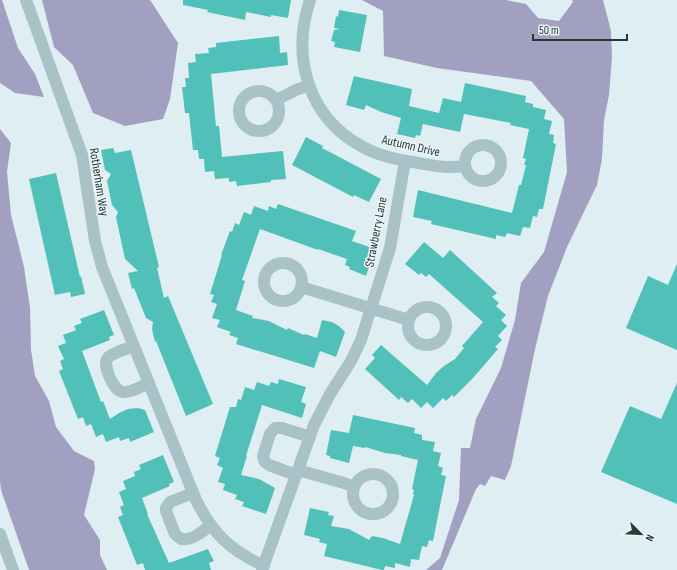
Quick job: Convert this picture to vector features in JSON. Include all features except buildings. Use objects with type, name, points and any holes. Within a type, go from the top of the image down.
[{"type":"street","name":"Rotherham Way","points":[[26,0],[81,149],[95,241],[102,267],[193,493],[210,526],[233,548],[263,568]]},
{"type":"street","name":"Autumn Drive","points":[[310,0],[304,22],[302,46],[305,70],[309,86],[321,108],[342,133],[355,142],[385,156],[443,168],[464,166]]},
{"type":"street","points":[[276,100],[309,86]]},
{"type":"street","name":"Strawberry Lane","points":[[263,568],[321,410],[351,362],[361,340],[390,248],[405,161]]},
{"type":"street","points":[[301,287],[409,320]]},
{"type":"street","points":[[134,346],[110,356],[106,362],[106,368],[115,388],[121,392],[127,392],[149,383]]},
{"type":"street","points":[[310,437],[280,428],[275,428],[270,434],[263,455],[265,462],[269,465],[297,473],[344,483],[354,487]]},
{"type":"street","points":[[193,493],[172,501],[167,506],[166,512],[175,534],[181,539],[186,539],[202,532],[210,526]]},
{"type":"street","points":[[0,534],[13,570]]},
{"type":"shaded area","points":[[0,0],[2,0],[18,48],[35,74],[44,97],[15,93],[0,83]]},
{"type":"shaded area","points":[[42,0],[150,0],[178,43],[170,99],[163,119],[125,126],[93,113],[73,65],[54,47]]},
{"type":"shaded area","points":[[362,0],[506,0],[526,4],[538,18],[559,21],[573,2],[572,0],[603,0],[611,31],[612,57],[609,95],[604,120],[602,159],[597,185],[567,247],[548,296],[535,349],[511,466],[505,480],[491,476],[485,486],[480,484],[476,489],[442,570],[426,570],[440,558],[459,500],[461,448],[470,448],[476,419],[501,368],[515,320],[521,283],[544,252],[567,172],[564,119],[531,81],[437,68],[384,56],[383,11]]},
{"type":"shaded area","points":[[0,129],[11,143],[7,172],[11,215],[24,267],[30,308],[31,350],[35,376],[49,401],[56,427],[74,451],[94,461],[95,469],[84,515],[100,540],[100,555],[107,570],[29,570],[1,490]]}]
